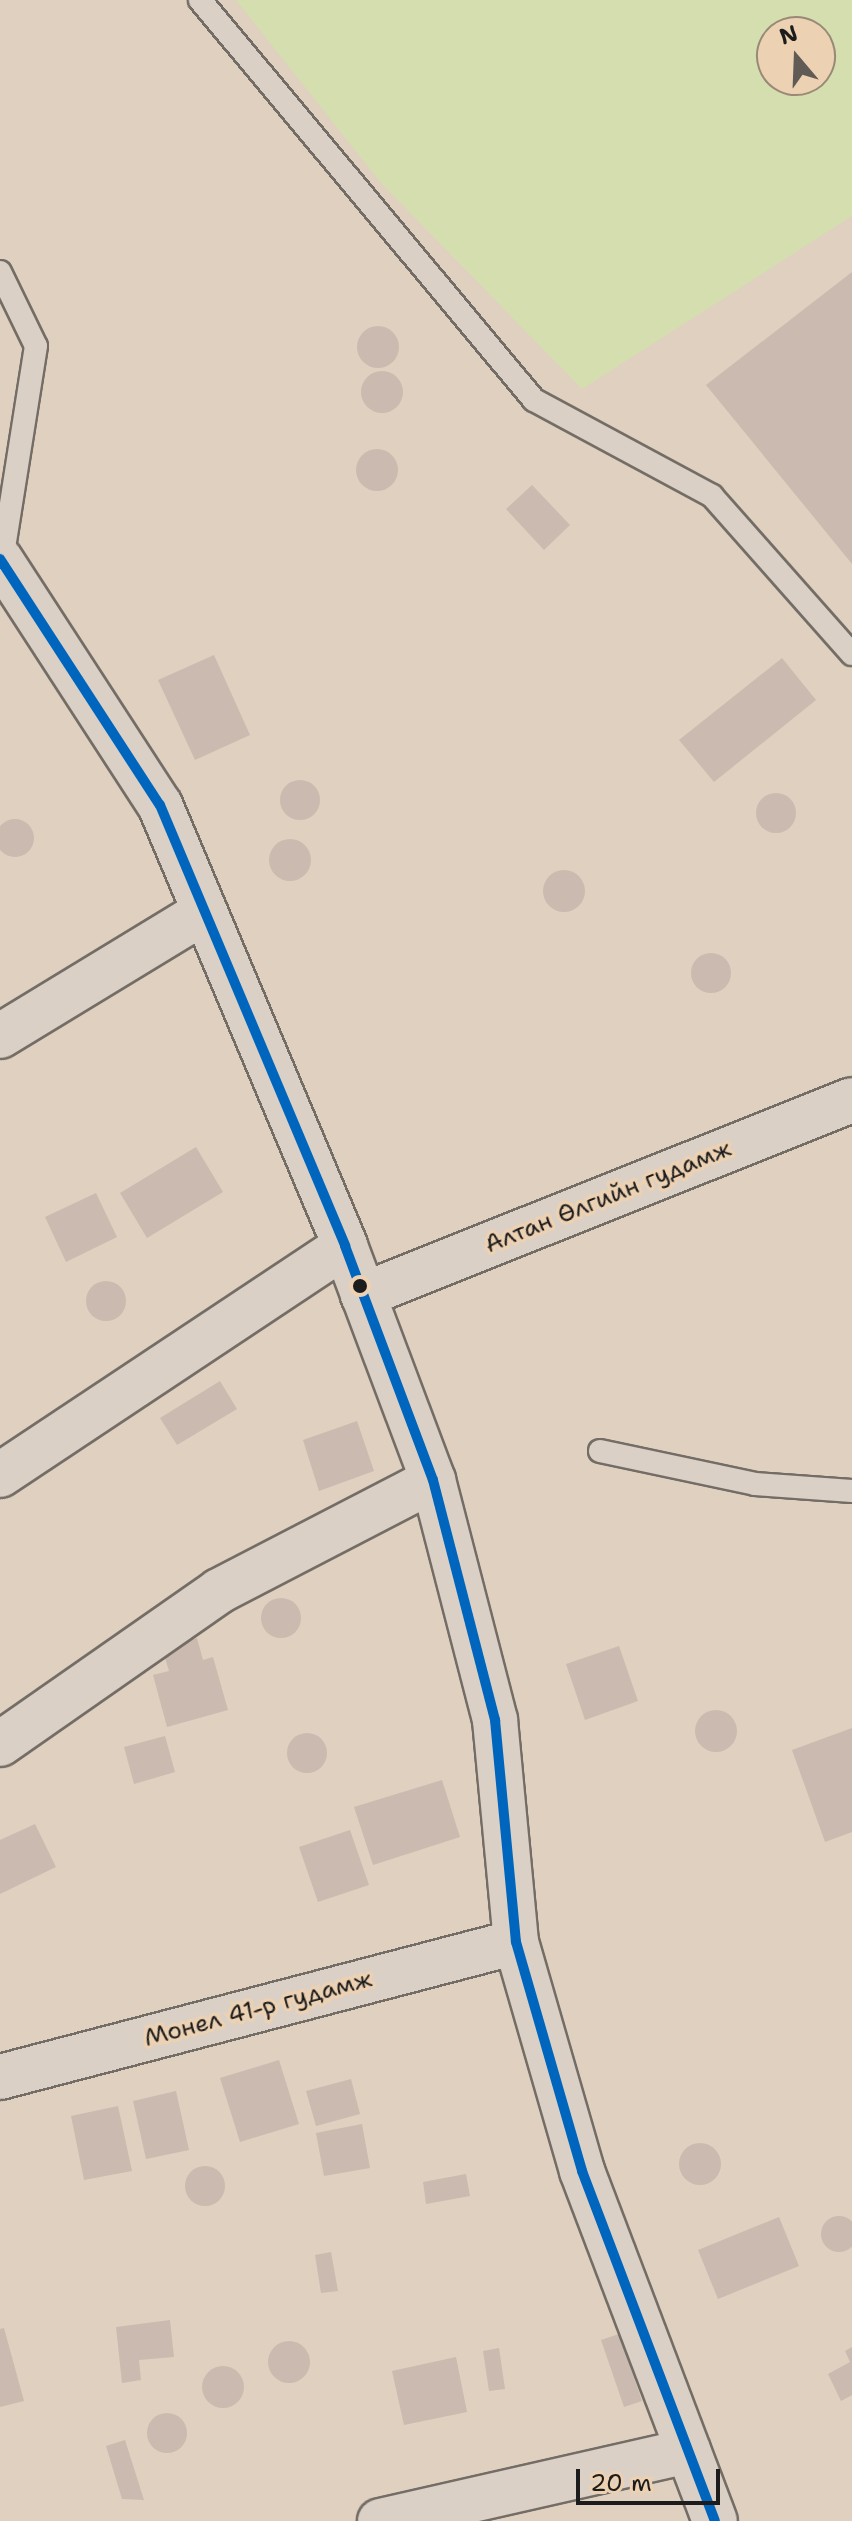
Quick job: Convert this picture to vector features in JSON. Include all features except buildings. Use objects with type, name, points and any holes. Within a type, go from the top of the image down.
[{"type":"main road","points":[[1,560],[160,805],[345,1246],[433,1480],[495,1720],[516,1942],[582,2171],[715,2521]]},
{"type":"main road","points":[[0,1036],[204,912]]},
{"type":"main road","name":"Алтан Өлгийн гудамж","points":[[363,1295],[852,1100]]},
{"type":"main road","points":[[0,1475],[345,1246]]},
{"type":"main road","points":[[0,1744],[219,1591],[433,1480]]},
{"type":"main road","name":"Монел 41-р гудамж","points":[[0,2077],[516,1942]]},
{"type":"main road","points":[[380,2521],[688,2451]]},
{"type":"lane","points":[[200,0],[534,400],[712,496],[852,654]]},
{"type":"lane","points":[[0,272],[36,346],[1,560]]},
{"type":"lane","points":[[600,1451],[755,1484],[852,1491]]},
{"type":"green space","points":[[236,0],[852,0],[852,216],[582,389],[381,183]]},
{"type":"transit line","points":[[0,559],[160,805],[345,1246],[433,1480],[495,1720],[516,1942],[582,2171],[715,2521]]}]
